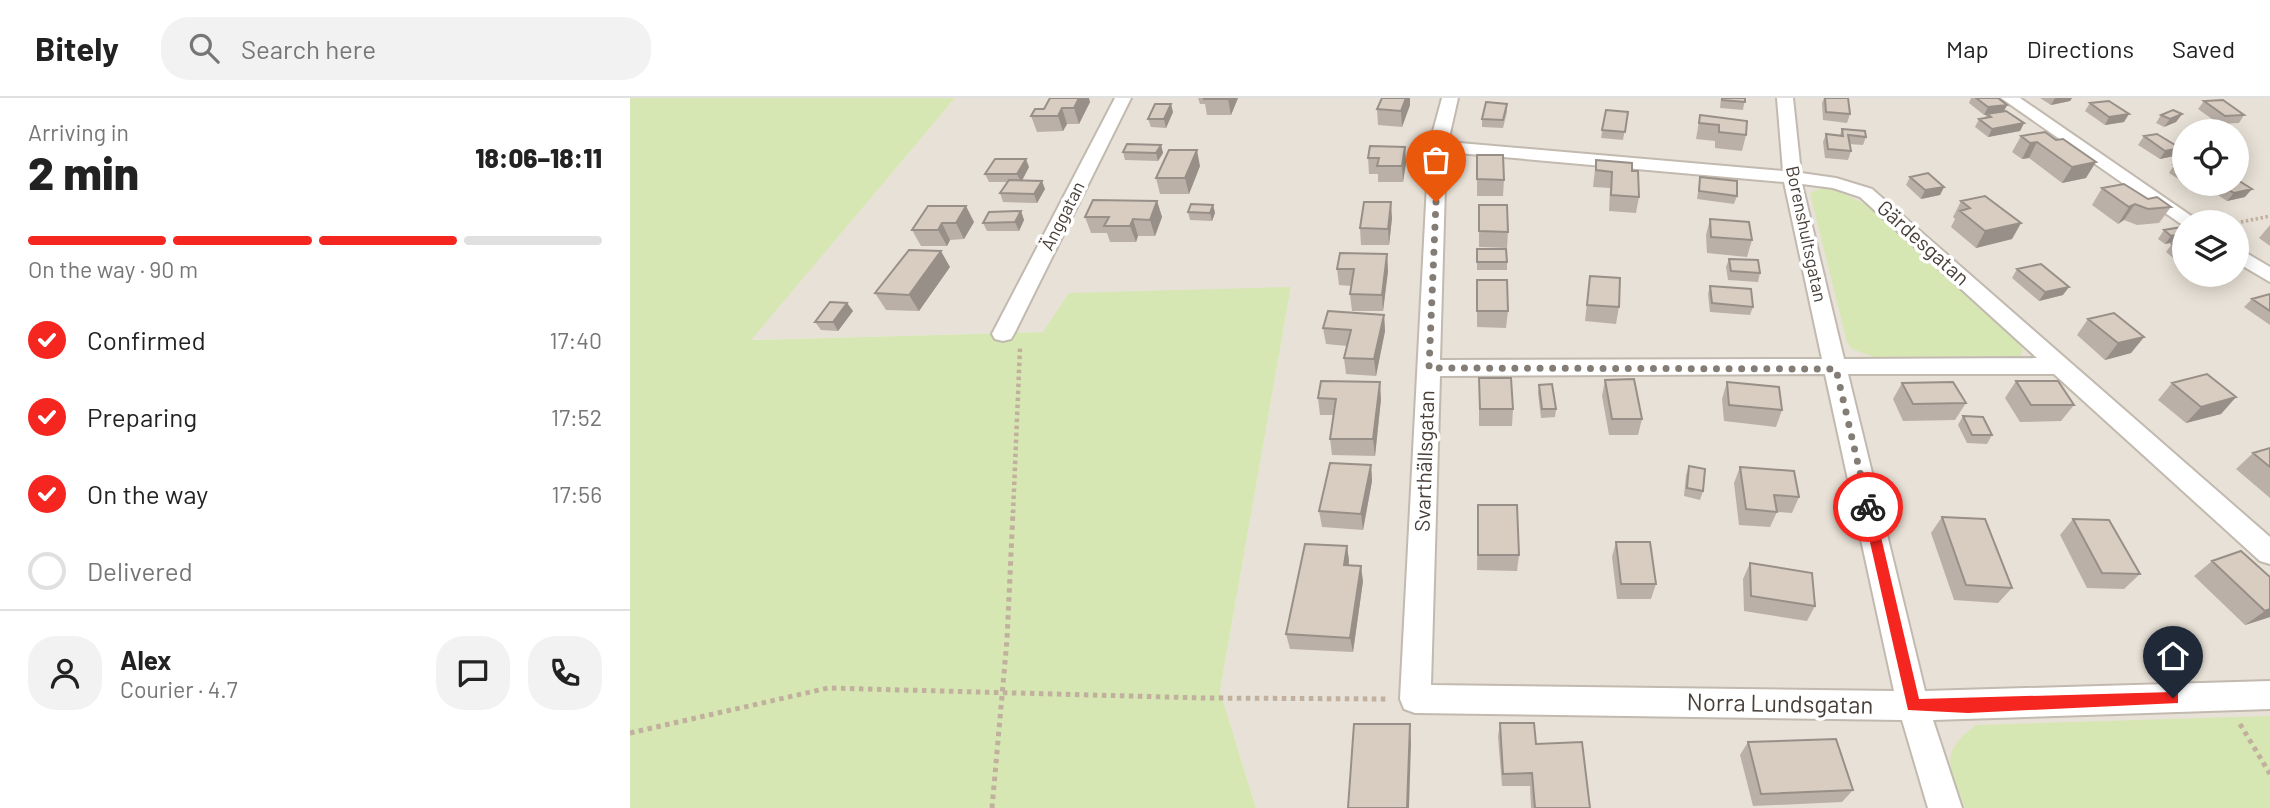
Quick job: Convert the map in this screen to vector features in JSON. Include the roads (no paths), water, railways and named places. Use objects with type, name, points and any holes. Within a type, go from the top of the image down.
[{"type":"street","name":"Änggatan","points":[[1003,334],[1123,98]]},
{"type":"street","name":"Svarthällsgatan","points":[[1415,699],[1438,146],[1450,98]]},
{"type":"street","name":"Borenshultsgatan","points":[[1785,98],[1792,177],[1913,706],[1945,808]]},
{"type":"street","points":[[2009,98],[2173,210]]},
{"type":"street","name":"Gärdesgatan","points":[[1438,146],[1792,177],[1855,188],[1878,201],[2270,553]]},
{"type":"street","points":[[2249,262],[2270,276]]},
{"type":"street","points":[[1429,368],[1836,369],[2061,366]]},
{"type":"street","name":"Norra Lundsgatan","points":[[1415,699],[1968,706],[2270,695]]}]
